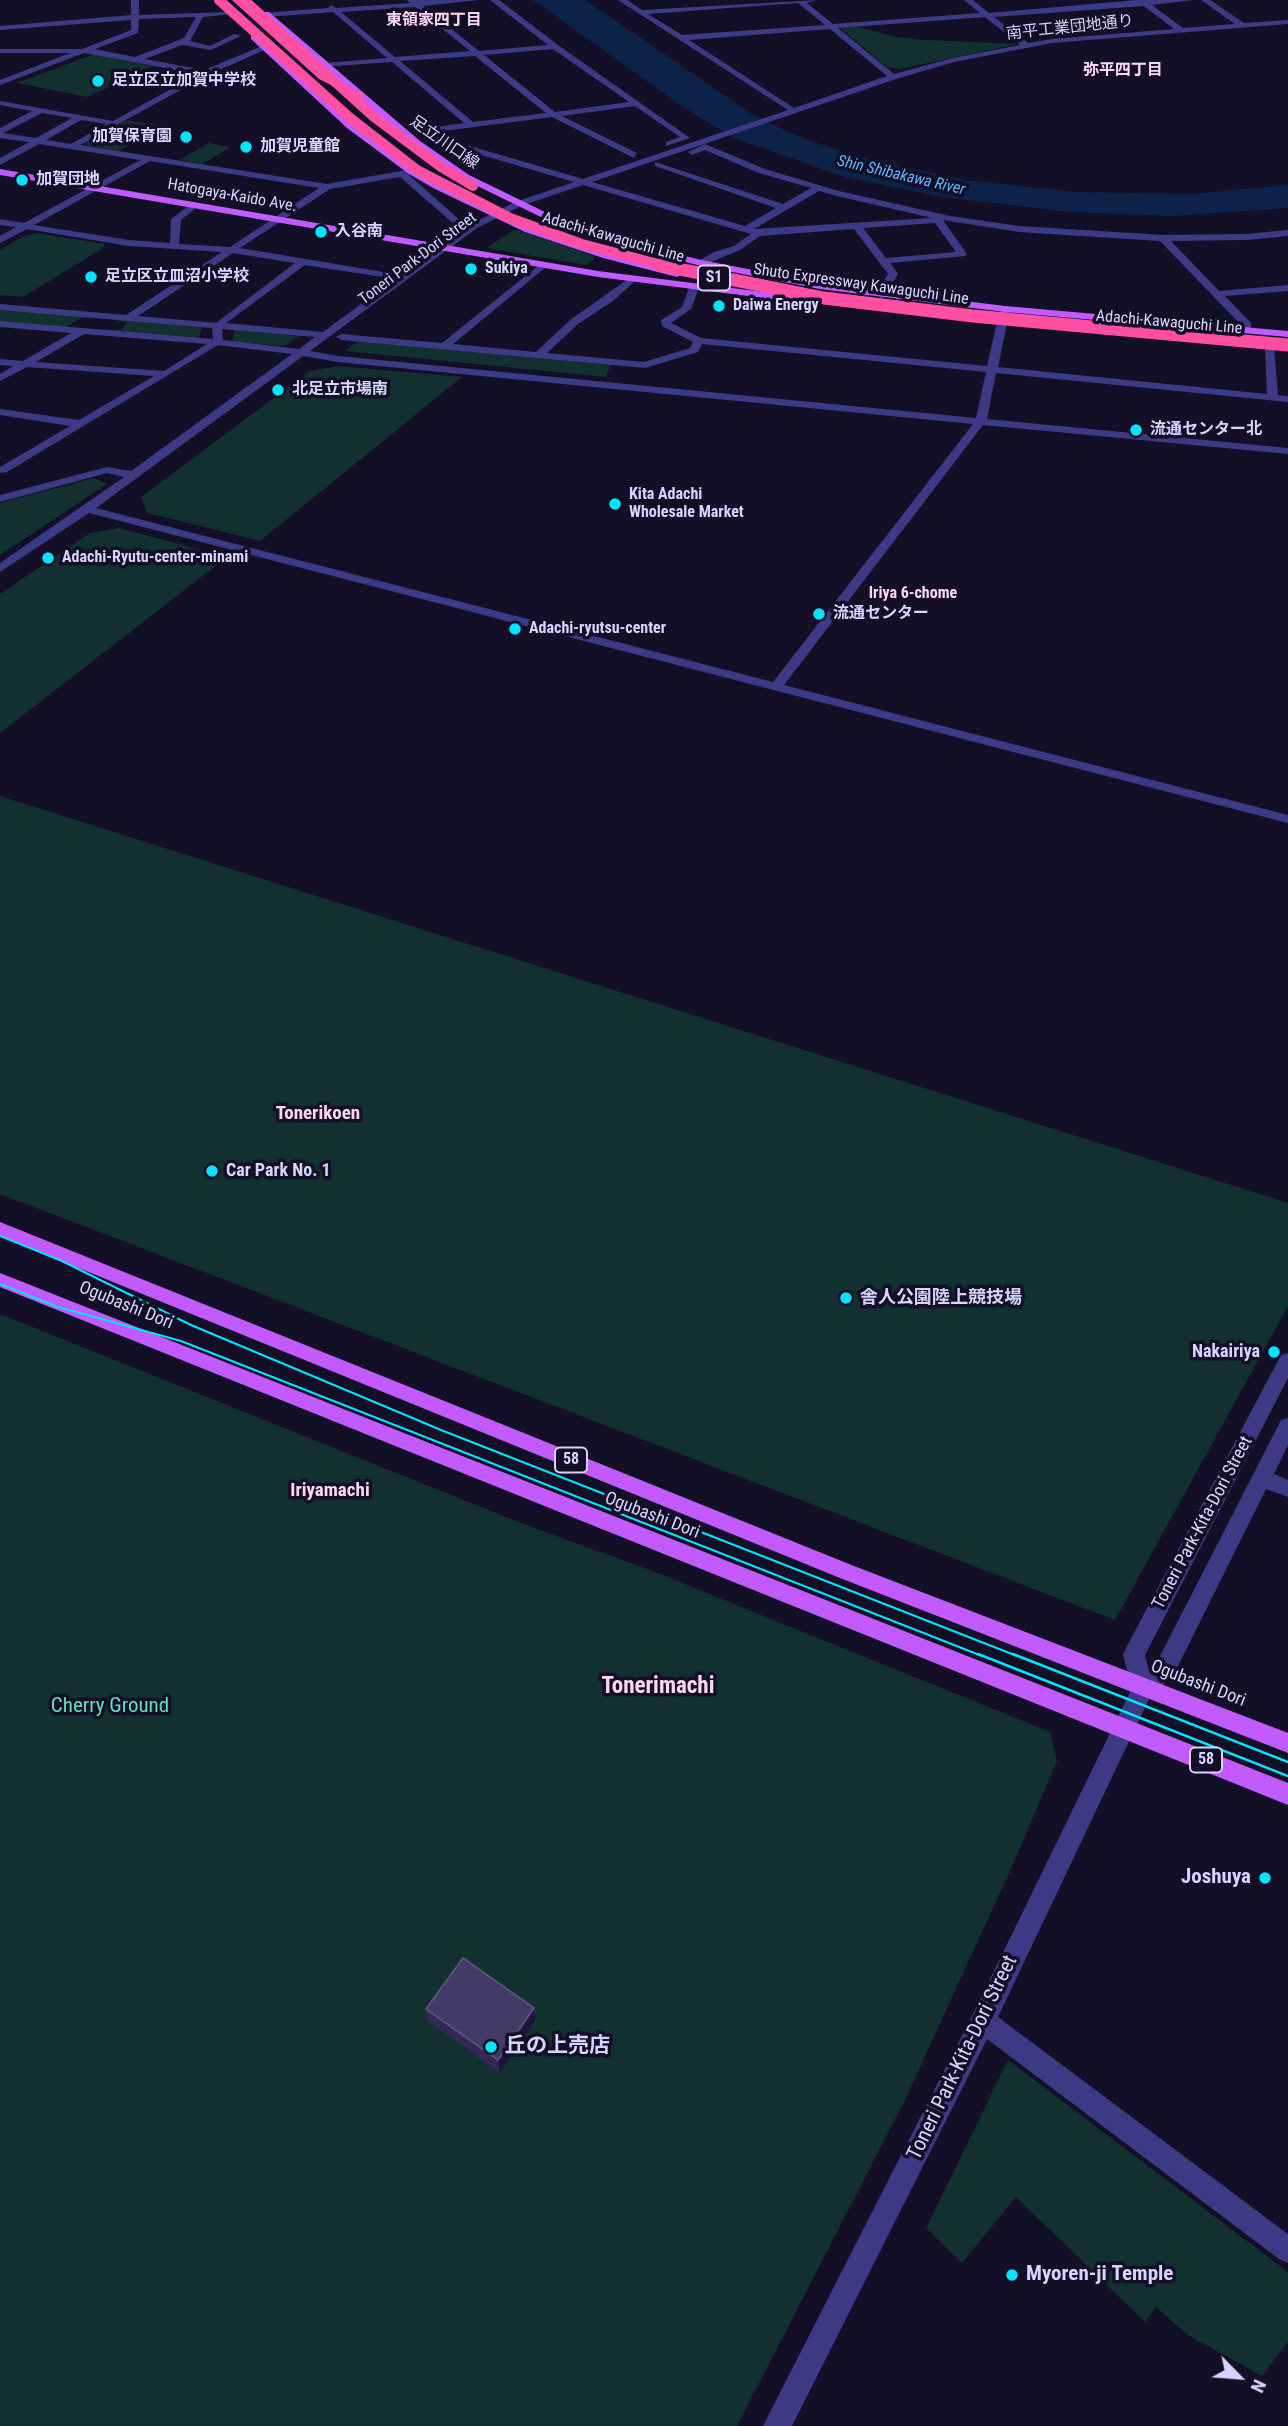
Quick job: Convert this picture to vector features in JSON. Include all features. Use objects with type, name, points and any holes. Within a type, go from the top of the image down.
[{"type":"highway","name":"Shuto Expressway Kawaguchi Line","points":[[219,0],[349,117],[417,170],[510,218],[582,244],[691,273],[837,300],[1288,347]]},
{"type":"highway","points":[[228,0],[303,65],[360,96]]},
{"type":"highway","points":[[236,0],[303,65],[324,102]]},
{"type":"highway","name":"Shuto Expressway Kawaguchi Line","points":[[244,0],[374,117],[442,167],[509,204],[596,239],[700,267],[828,292],[974,310],[1288,336]]},
{"type":"main road","name":"Adachi-Kawaguchi Line","points":[[213,0],[324,102],[407,173],[496,217],[573,246],[681,275],[829,303],[1002,323],[1270,348],[1288,347]]},
{"type":"main road","points":[[250,0],[360,96]]},
{"type":"main road","name":"足立川口線","points":[[360,96],[446,163],[518,204]]},
{"type":"main road","name":"Hatogaya-Kaido Ave.","points":[[0,172],[445,248],[657,278],[681,275],[701,263]]},
{"type":"main road","name":"Adachi-Kawaguchi Line","points":[[518,204],[612,240],[701,263],[820,286],[1004,309],[1288,336]]},
{"type":"main road","name":"Hatogaya-Kaido Ave.","points":[[459,250],[631,280],[829,303]]},
{"type":"main road","name":"Ogubashi Dori","points":[[0,1229],[847,1572],[1288,1743]]},
{"type":"main road","name":"Ogubashi Dori","points":[[0,1280],[1288,1794]]},
{"type":"street","points":[[0,83],[135,31],[135,0]]},
{"type":"street","points":[[323,0],[471,125]]},
{"type":"street","points":[[267,15],[414,2],[476,0]]},
{"type":"street","points":[[494,0],[555,47],[686,138],[634,155],[625,161],[628,166]]},
{"type":"street","points":[[622,0],[786,106],[833,88],[856,93],[855,97],[803,114]]},
{"type":"street","points":[[641,12],[813,0]]},
{"type":"street","points":[[968,0],[1025,45]]},
{"type":"street","points":[[679,38],[1189,0]]},
{"type":"street","points":[[1205,0],[1243,26]]},
{"type":"street","points":[[799,1],[892,78]]},
{"type":"street","points":[[414,2],[554,115],[634,155]]},
{"type":"street","points":[[1144,2],[1182,30]]},
{"type":"street","points":[[0,28],[135,17],[228,15]]},
{"type":"street","points":[[137,60],[187,40],[200,16]]},
{"type":"street","name":"南平工業団地通り","points":[[628,166],[851,91],[953,60],[1025,45],[1288,22]]},
{"type":"street","points":[[181,42],[211,48],[237,36]]},
{"type":"street","points":[[324,65],[555,47]]},
{"type":"street","points":[[71,147],[205,73],[265,48]]},
{"type":"street","points":[[0,51],[87,50],[205,73]]},
{"type":"street","points":[[0,103],[113,123]]},
{"type":"street","points":[[635,104],[432,130],[426,136],[758,233],[950,219]]},
{"type":"street","points":[[0,133],[41,110]]},
{"type":"street","points":[[0,162],[80,117]]},
{"type":"street","points":[[0,133],[71,147],[327,187],[407,173],[458,223],[474,226]]},
{"type":"street","points":[[496,217],[518,204],[628,166],[658,164],[705,147],[762,171],[817,188],[950,219],[1053,233],[1163,238],[1288,233]]},
{"type":"street","points":[[0,240],[148,159]]},
{"type":"street","points":[[658,164],[782,207]]},
{"type":"street","points":[[130,317],[327,187]]},
{"type":"street","points":[[746,230],[817,188]]},
{"type":"street","points":[[174,246],[176,219],[194,205]]},
{"type":"street","name":"Toneri Park-Dori Street","points":[[0,568],[87,509],[474,226],[496,217]]},
{"type":"street","name":"Toneri Park-Dori Street","points":[[0,582],[102,513],[488,229],[496,217]]},
{"type":"street","points":[[883,261],[962,254],[938,219]]},
{"type":"street","points":[[0,222],[130,243],[233,250],[404,278]]},
{"type":"street","points":[[857,226],[893,274],[881,295]]},
{"type":"street","points":[[701,263],[717,254],[737,248],[758,233]]},
{"type":"street","points":[[1163,238],[1247,325],[1247,330]]},
{"type":"street","points":[[19,494],[1,469],[167,374],[216,342],[219,325],[304,261]]},
{"type":"street","points":[[444,347],[543,265]]},
{"type":"street","points":[[539,355],[574,322],[610,299],[631,280]]},
{"type":"street","points":[[694,288],[686,309],[667,320],[666,324],[699,341],[1288,399]]},
{"type":"street","points":[[1217,294],[1288,288]]},
{"type":"street","points":[[0,307],[326,335]]},
{"type":"street","points":[[775,688],[981,420],[1004,309]]},
{"type":"street","points":[[0,378],[108,315]]},
{"type":"street","points":[[0,324],[216,342],[315,355],[1288,451]]},
{"type":"street","points":[[341,337],[645,365],[694,350],[699,341]]},
{"type":"street","points":[[1270,348],[1273,397]]},
{"type":"street","points":[[0,362],[167,374]]},
{"type":"street","points":[[610,383],[620,362]]},
{"type":"street","points":[[0,412],[81,424]]},
{"type":"street","points":[[0,499],[107,470],[134,475]]},
{"type":"street","points":[[87,509],[1288,819]]},
{"type":"street","name":"Toneri Park-Kita-Dori Street","points":[[1143,1688],[1134,1655],[1288,1360]]},
{"type":"street","name":"Toneri Park-Kita-Dori Street","points":[[778,2426],[983,2021],[1143,1688],[1165,1669],[1288,1426]]},
{"type":"street","points":[[1262,1478],[1288,1489]]},
{"type":"street","points":[[983,2021],[1288,2250]]},
{"type":"green space","points":[[856,26],[891,36],[925,40],[1018,44],[900,69],[887,67],[840,28]]},
{"type":"green space","points":[[94,54],[152,66],[88,97],[17,83]]},
{"type":"green space","points":[[125,120],[160,125],[169,123],[119,151],[85,145],[84,143]]},
{"type":"green space","points":[[209,143],[231,147],[202,164],[179,160]]},
{"type":"green space","points":[[517,230],[596,257],[586,265],[487,248]]},
{"type":"green space","points":[[37,233],[105,244],[103,248],[23,297],[0,295],[0,250],[24,236]]},
{"type":"green space","points":[[0,310],[85,316],[66,327],[0,322]]},
{"type":"green space","points":[[108,319],[202,326],[199,339],[95,329],[121,330],[127,322]]},
{"type":"green space","points":[[235,329],[300,335],[285,346],[232,342]]},
{"type":"green space","points":[[358,341],[610,366],[606,377],[345,351]]},
{"type":"green space","points":[[338,366],[462,377],[260,541],[147,513],[141,497],[310,371]]},
{"type":"green space","points":[[94,478],[107,484],[0,555],[0,503]]},
{"type":"green space","points":[[119,528],[227,557],[0,733],[0,594],[90,533]]},
{"type":"green space","points":[[0,796],[1288,1203],[1288,1306],[1115,1620],[0,1194]]},
{"type":"green space","name":"Cherry Ground","points":[[0,1314],[521,1523],[655,1572],[1050,1732],[1057,1761],[1014,1862],[905,2100],[737,2426],[0,2426]]},
{"type":"green space","points":[[1008,2060],[1288,2272],[1288,2342],[1262,2376],[1188,2335],[1156,2307],[1145,2322],[1016,2197],[962,2263],[926,2228]]},
{"type":"water","name":"Shin Shibakawa River","points":[[533,0],[585,0],[758,118],[808,140],[862,158],[965,180],[1078,192],[1191,194],[1288,185],[1288,208],[1173,216],[1070,212],[941,197],[845,177],[736,139],[686,109]]},
{"type":"building","name":"丘の上売店","points":[[463,1958],[534,2008],[498,2060],[426,2009]]},
{"type":"tram line","points":[[0,1236],[62,1261],[191,1325],[441,1430],[1017,1656]]},
{"type":"tram line","points":[[0,1284],[58,1307],[181,1341],[982,1656]]},
{"type":"tram line","points":[[978,1654],[1288,1776]]},
{"type":"tram line","points":[[1013,1654],[1288,1762]]},
{"type":"place","name":"足立区立加賀中学校","points":[[98,81]]},
{"type":"place","name":"加賀保育園","points":[[186,137]]},
{"type":"place","name":"加賀児童館","points":[[246,147]]},
{"type":"place","name":"加賀団地","points":[[22,180]]},
{"type":"place","name":"入谷南","points":[[321,232]]},
{"type":"place","name":"Sukiya","points":[[471,269]]},
{"type":"place","name":"足立区立皿沼小学校","points":[[91,277]]},
{"type":"place","name":"Daiwa Energy","points":[[719,306]]},
{"type":"place","name":"北足立市場南","points":[[278,390]]},
{"type":"place","name":"流通センター北","points":[[1136,430]]},
{"type":"place","name":"Kita Adachi Wholesale Market","points":[[615,504]]},
{"type":"place","name":"Adachi-Ryutu-center-minami","points":[[48,558]]},
{"type":"place","name":"流通センター","points":[[819,614]]},
{"type":"place","name":"Adachi-ryutsu-center","points":[[515,629]]},
{"type":"place","name":"Car Park No. 1","points":[[212,1171]]},
{"type":"place","name":"舎人公園陸上競技場","points":[[846,1298]]},
{"type":"place","name":"Nakairiya","points":[[1274,1352]]},
{"type":"place","name":"Joshuya","points":[[1265,1878]]},
{"type":"place","name":"丘の上売店","points":[[491,2047]]},
{"type":"place","name":"Myoren-ji Temple","points":[[1012,2275]]},
{"type":"district","name":"東領家四丁目","points":[[434,21]]},
{"type":"district","name":"弥平四丁目","points":[[1123,71]]},
{"type":"district","name":"Iriya 6-chome","points":[[913,594]]},
{"type":"district","name":"Tonerikoen","points":[[318,1114]]},
{"type":"district","name":"Iriyamachi","points":[[330,1491]]},
{"type":"district","name":"Tonerimachi","points":[[658,1687]]}]
